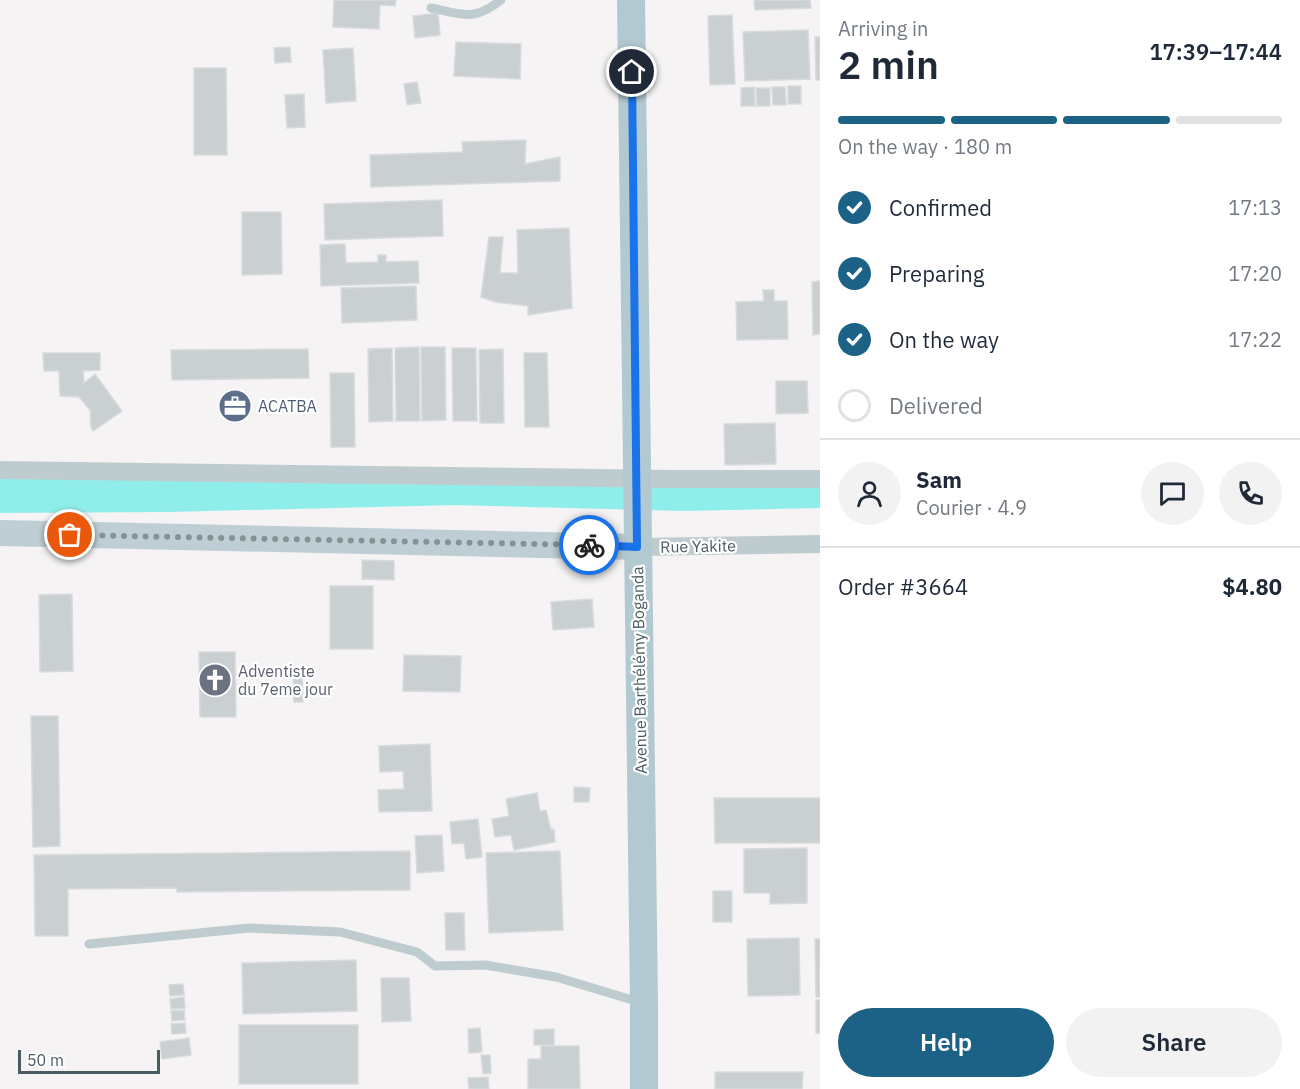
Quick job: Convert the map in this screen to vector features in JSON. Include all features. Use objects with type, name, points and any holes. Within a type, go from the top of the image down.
[{"type":"main road","name":"Avenue Barthélémy Boganda","points":[[631,0],[644,1089]]},
{"type":"main road","name":"Rue Yakite","points":[[0,533],[637,535]]},
{"type":"street","points":[[0,470],[820,479]]},
{"type":"street","name":"Rue Yakite","points":[[637,535],[820,544]]},
{"type":"lane","points":[[431,8],[473,16],[486,11],[501,0]]},
{"type":"lane","points":[[89,944],[249,928],[340,932],[417,951],[435,966],[485,965],[556,976],[644,1003]]},
{"type":"building","points":[[334,0],[396,0],[395,6],[380,5],[379,29],[333,27]]},
{"type":"building","points":[[754,0],[810,0],[811,8],[755,10]]},
{"type":"building","points":[[438,13],[440,35],[415,38],[413,16]]},
{"type":"building","points":[[732,15],[735,84],[710,85],[708,16]]},
{"type":"building","points":[[808,30],[810,79],[745,81],[743,32]]},
{"type":"building","points":[[815,37],[820,37],[820,80],[816,80]]},
{"type":"building","points":[[456,42],[521,44],[520,79],[454,76]]},
{"type":"building","points":[[290,47],[291,62],[275,63],[274,48]]},
{"type":"building","points":[[353,48],[356,101],[326,103],[323,50]]},
{"type":"building","points":[[194,68],[226,68],[227,155],[194,155]]},
{"type":"building","points":[[417,82],[421,103],[407,105],[404,84]]},
{"type":"building","points":[[788,86],[801,86],[801,104],[788,104]]},
{"type":"building","points":[[754,87],[755,106],[741,106],[741,88]]},
{"type":"building","points":[[772,87],[785,87],[786,105],[773,105]]},
{"type":"building","points":[[756,88],[770,88],[770,106],[757,106]]},
{"type":"building","points":[[304,94],[305,127],[287,128],[285,95]]},
{"type":"building","points":[[526,140],[525,164],[560,157],[560,181],[371,187],[370,155],[463,152],[462,142]]},
{"type":"building","points":[[442,200],[443,236],[325,240],[324,204]]},
{"type":"building","points":[[242,212],[281,212],[282,274],[242,275]]},
{"type":"building","points":[[569,228],[572,308],[528,315],[528,306],[495,302],[481,297],[489,237],[503,237],[500,273],[518,273],[517,230]]},
{"type":"building","points":[[345,244],[346,263],[378,262],[378,255],[386,255],[386,262],[418,261],[419,283],[321,286],[320,245]]},
{"type":"building","points":[[820,281],[820,334],[813,335],[812,282]]},
{"type":"building","points":[[416,286],[417,320],[342,323],[341,288]]},
{"type":"building","points":[[763,290],[774,290],[774,301],[787,301],[788,339],[737,340],[736,302],[764,301]]},
{"type":"building","points":[[419,347],[420,421],[396,421],[395,348]]},
{"type":"building","points":[[421,347],[445,347],[446,420],[422,421]]},
{"type":"building","points":[[392,348],[393,421],[369,422],[368,349]]},
{"type":"building","points":[[452,348],[476,348],[477,421],[453,421]]},
{"type":"building","points":[[308,349],[309,378],[172,380],[171,350]]},
{"type":"building","points":[[503,349],[504,423],[480,423],[479,350]]},
{"type":"building","points":[[43,353],[100,353],[100,370],[83,371],[84,383],[95,374],[122,411],[93,431],[90,410],[79,397],[60,396],[59,371],[44,371]]},
{"type":"building","points":[[524,353],[547,353],[549,427],[525,427]]},
{"type":"building","points":[[330,373],[354,373],[355,447],[331,447]]},
{"type":"building","points":[[776,381],[807,381],[808,413],[776,414]]},
{"type":"building","points":[[775,423],[776,464],[725,465],[724,424]]},
{"type":"building","points":[[362,560],[394,561],[394,580],[362,579]]},
{"type":"building","points":[[330,586],[373,586],[373,649],[330,649]]},
{"type":"building","points":[[72,594],[73,671],[40,672],[39,595]]},
{"type":"building","points":[[592,599],[594,627],[553,630],[551,602]]},
{"type":"building","points":[[199,652],[235,652],[236,717],[200,717]]},
{"type":"building","points":[[404,655],[461,656],[460,692],[403,691]]},
{"type":"building","points":[[293,674],[302,674],[303,702],[294,702]]},
{"type":"building","points":[[31,716],[58,716],[60,846],[33,847]]},
{"type":"building","points":[[430,744],[432,811],[379,812],[378,790],[404,789],[403,771],[380,772],[379,746]]},
{"type":"building","points":[[574,787],[590,788],[589,802],[574,802]]},
{"type":"building","points":[[537,793],[540,811],[546,810],[551,830],[554,829],[555,842],[514,850],[511,835],[495,837],[492,819],[509,816],[506,799]]},
{"type":"building","points":[[714,798],[820,798],[820,843],[715,843]]},
{"type":"building","points":[[478,819],[482,857],[466,859],[464,843],[452,844],[450,822]]},
{"type":"building","points":[[442,835],[444,871],[417,873],[415,836]]},
{"type":"building","points":[[807,848],[807,903],[770,904],[770,893],[744,893],[744,849]]},
{"type":"building","points":[[410,851],[410,890],[177,892],[177,888],[68,889],[68,936],[35,936],[34,855]]},
{"type":"building","points":[[560,851],[563,930],[489,933],[486,853]]},
{"type":"building","points":[[713,891],[732,891],[732,922],[713,922]]},
{"type":"building","points":[[445,913],[464,913],[465,950],[446,950]]},
{"type":"building","points":[[799,938],[800,995],[748,996],[747,939]]},
{"type":"building","points":[[815,939],[820,939],[820,997],[816,997]]},
{"type":"building","points":[[356,960],[357,1011],[243,1014],[242,963]]},
{"type":"building","points":[[381,978],[409,978],[411,1021],[382,1022]]},
{"type":"building","points":[[183,984],[184,995],[170,996],[169,985]]},
{"type":"building","points":[[184,997],[185,1008],[171,1009],[170,999]]},
{"type":"building","points":[[816,1000],[820,1000],[820,1033],[816,1033]]},
{"type":"building","points":[[184,1010],[185,1020],[172,1021],[171,1011]]},
{"type":"building","points":[[185,1023],[186,1033],[172,1034],[171,1024]]},
{"type":"building","points":[[239,1025],[358,1025],[358,1084],[239,1084]]},
{"type":"building","points":[[480,1028],[482,1052],[469,1053],[468,1029]]},
{"type":"building","points":[[554,1029],[554,1045],[534,1045],[534,1030]]},
{"type":"building","points":[[189,1038],[191,1055],[162,1059],[160,1042]]},
{"type":"building","points":[[541,1046],[579,1046],[580,1089],[528,1089],[528,1059],[541,1059]]},
{"type":"building","points":[[481,1055],[490,1055],[491,1073],[483,1074]]},
{"type":"building","points":[[715,1072],[803,1072],[802,1089],[715,1089]]},
{"type":"building","points":[[488,1077],[489,1089],[469,1089],[468,1078]]},
{"type":"waterway","points":[[0,496],[168,495],[456,488],[682,494],[820,491]]},
{"type":"way so far","points":[[70,535],[589,545]]},
{"type":"place","name":"ACATBA","points":[[235,406]]},
{"type":"place","name":"Adventiste du 7eme jour","points":[[215,680]]},
{"type":"route","points":[[589,545],[637,547],[632,72]]}]
